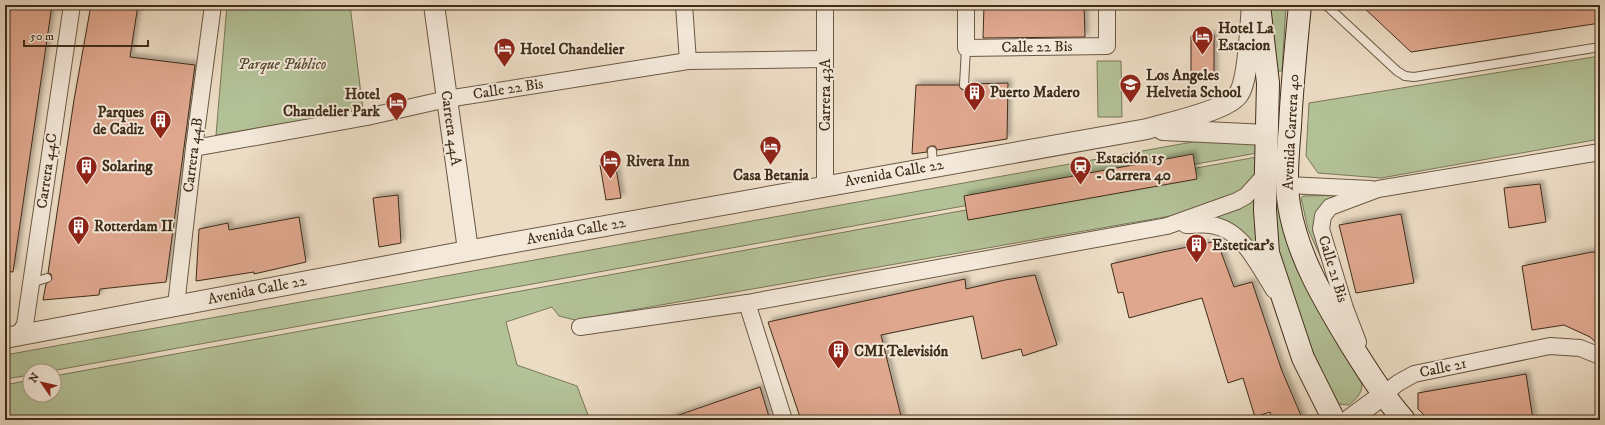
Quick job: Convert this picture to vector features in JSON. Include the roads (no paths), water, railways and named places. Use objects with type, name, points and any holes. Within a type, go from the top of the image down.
[{"type":"main road","name":"Avenida Carrera 40","points":[[1259,5],[1268,83],[1265,175],[1265,210],[1268,253],[1310,375],[1334,420]]},
{"type":"main road","name":"Avenida Carrera 40","points":[[1300,5],[1292,89],[1287,184],[1292,222],[1311,274],[1334,317],[1378,387],[1404,420]]},
{"type":"street","name":"Carrera 44C","points":[[11,336],[25,325],[72,5]]},
{"type":"street","name":"Carrera 44B","points":[[176,306],[194,148],[213,5]]},
{"type":"street","name":"Carrera 44A","points":[[434,5],[468,250]]},
{"type":"street","points":[[684,5],[688,61]]},
{"type":"street","name":"Carrera 43A","points":[[825,5],[825,185]]},
{"type":"street","points":[[966,5],[966,48]]},
{"type":"street","name":"Calle 22 Bis","points":[[966,48],[1107,46],[1107,5]]},
{"type":"street","name":"Avenida Calle 22","points":[[11,336],[468,250],[825,185],[932,159],[1147,129],[1222,106],[1238,96],[1245,76],[1252,5]]},
{"type":"street","name":"Calle 22 Bis","points":[[194,148],[367,117],[447,99],[688,61],[825,59]]},
{"type":"street","name":"Avenida Calle 22","points":[[1147,129],[1267,135]]},
{"type":"street","name":"Calle 21 Bis","points":[[1378,387],[1345,308],[1321,230],[1323,216],[1330,207],[1378,189],[1600,152]]},
{"type":"street","points":[[1167,226],[1237,201],[1246,196],[1265,175]]},
{"type":"street","name":"Calle 21 Bis","points":[[1287,184],[1378,189]]},
{"type":"street","points":[[580,327],[747,303],[1167,226],[1210,224],[1229,230],[1238,238],[1248,249],[1286,306]]},
{"type":"street","points":[[747,303],[784,420]]},
{"type":"street","name":"Calle 21","points":[[1349,420],[1378,387],[1398,383],[1414,374],[1550,346],[1580,348],[1600,356]]},
{"type":"lane","points":[[1326,5],[1397,71],[1405,76],[1414,77],[1600,47]]},
{"type":"lane","points":[[964,85],[966,48]]},
{"type":"lane","points":[[31,283],[47,278]]},
{"type":"place","name":"Hotel La Estacion","points":[[1202,56]]},
{"type":"place","name":"Hotel Chandelier","points":[[504,68]]},
{"type":"place","name":"Los Angeles Helvetia School","points":[[1130,104]]},
{"type":"place","name":"Puerto Madero","points":[[975,112]]},
{"type":"place","name":"Hotel Chandelier Park","points":[[396,122]]},
{"type":"place","name":"Parques de Cadiz","points":[[160,140]]},
{"type":"place","name":"Casa Betania","points":[[771,166]]},
{"type":"place","name":"Rivera Inn","points":[[611,180]]},
{"type":"place","name":"Solaring","points":[[87,186]]},
{"type":"place","name":"Estación 15 - Carrera 40","points":[[1081,186]]},
{"type":"place","name":"Rotterdam II","points":[[79,246]]},
{"type":"place","name":"Esteticar's","points":[[1197,264]]},
{"type":"place","name":"CMI Televisión","points":[[838,370]]},
{"type":"park label","name":"Parque Público","points":[[282,64]]}]
